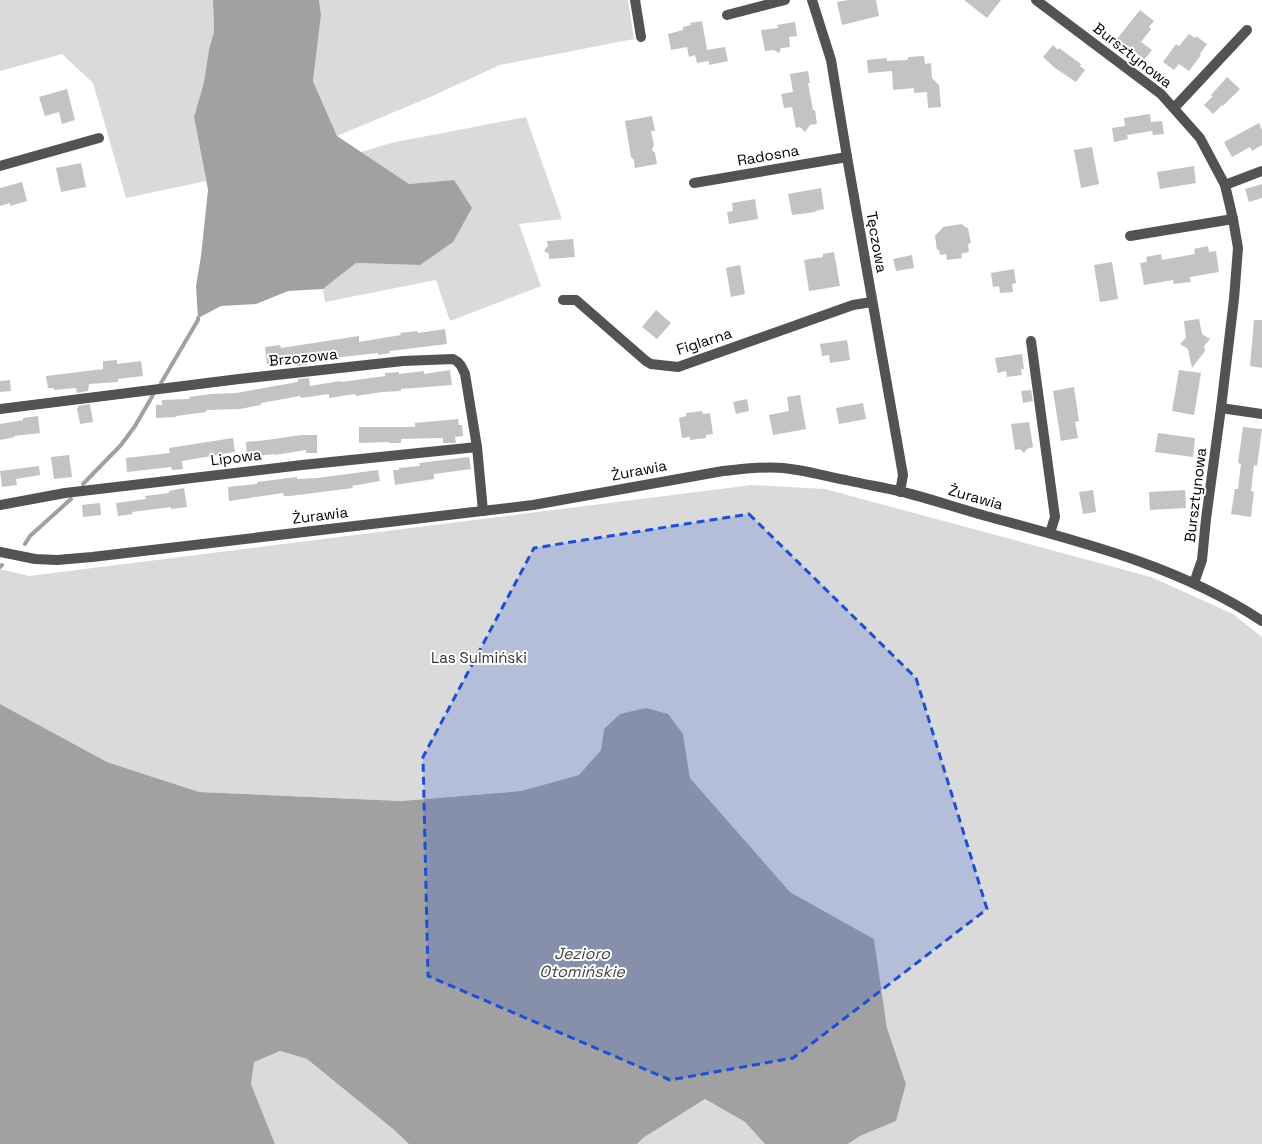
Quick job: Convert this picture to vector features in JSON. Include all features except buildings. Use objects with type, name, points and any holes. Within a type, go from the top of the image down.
[{"type":"street","points":[[635,0],[641,37]]},
{"type":"street","points":[[727,15],[785,0]]},
{"type":"street","name":"Tęczowa","points":[[812,0],[831,60],[903,475],[900,492]]},
{"type":"street","name":"Bursztynowa","points":[[1036,0],[1161,94],[1174,108],[1200,138],[1224,186],[1233,219],[1238,248],[1234,299],[1202,560],[1194,584]]},
{"type":"street","points":[[1174,108],[1247,30]]},
{"type":"street","points":[[0,166],[99,138]]},
{"type":"street","name":"Radosna","points":[[694,183],[847,157]]},
{"type":"street","points":[[1224,186],[1262,171]]},
{"type":"street","points":[[1130,236],[1233,219]]},
{"type":"street","name":"Figlarna","points":[[563,300],[576,300],[651,364],[678,367],[853,306],[872,302]]},
{"type":"street","points":[[1031,341],[1055,517],[1050,533]]},
{"type":"street","name":"Brzozowa","points":[[0,409],[239,379],[403,361],[453,359],[463,368],[477,448],[483,512]]},
{"type":"street","points":[[1221,408],[1262,414]]},
{"type":"street","name":"Lipowa","points":[[0,505],[65,493],[302,465],[477,448]]},
{"type":"street","name":"Żurawia","points":[[0,552],[35,559],[64,559],[533,506],[695,475],[749,468],[782,468],[900,492],[1050,533],[1123,555],[1194,584],[1240,606],[1262,621]]},
{"type":"highlighted area","points":[[749,514],[916,678],[987,909],[793,1058],[670,1080],[428,976],[423,757],[534,548]]},
{"type":"green space","points":[[0,0],[213,0],[214,32],[209,49],[204,82],[194,117],[206,181],[126,198],[93,83],[62,54],[0,71]]},
{"type":"green space","points":[[319,0],[628,0],[634,39],[500,65],[430,97],[337,136],[313,81],[321,15]]},
{"type":"green space","points":[[526,117],[562,219],[519,224],[541,286],[450,321],[436,280],[325,302],[323,289],[356,263],[420,265],[454,180],[409,184],[361,152],[391,143]]},
{"type":"green space","name":"Las Sulmiński","points":[[752,485],[825,489],[1151,577],[1233,614],[1262,637],[1262,1144],[848,1144],[860,1136],[896,1121],[906,1084],[887,1028],[874,939],[790,892],[690,778],[683,734],[604,729],[601,750],[579,775],[521,791],[401,801],[199,792],[107,762],[0,704],[0,569],[29,576]]},
{"type":"green space","points":[[280,1051],[307,1059],[393,1129],[409,1144],[275,1144],[251,1084],[254,1061]]},
{"type":"green space","points":[[705,1099],[745,1122],[765,1144],[637,1144],[643,1138]]},
{"type":"water","points":[[213,0],[319,0],[321,15],[313,81],[337,136],[409,184],[454,180],[472,208],[453,242],[420,265],[356,263],[323,289],[288,291],[256,304],[221,306],[198,318],[196,286],[201,256],[208,190],[194,117],[204,82],[209,49],[214,32]]},
{"type":"water","name":"Jezioro Otomińskie","points":[[0,704],[107,762],[199,792],[401,801],[521,791],[579,775],[601,750],[604,729],[620,714],[646,708],[668,714],[683,734],[690,778],[790,892],[874,939],[887,1028],[906,1084],[896,1121],[860,1136],[848,1144],[765,1144],[745,1122],[705,1099],[643,1138],[637,1144],[409,1144],[393,1129],[307,1059],[280,1051],[254,1062],[251,1084],[275,1144],[0,1144]]},
{"type":"waterway","points":[[161,383],[198,318]]},
{"type":"waterway","points":[[83,484],[121,445],[135,426],[153,395]]},
{"type":"waterway","points":[[25,544],[30,536],[71,499]]}]
